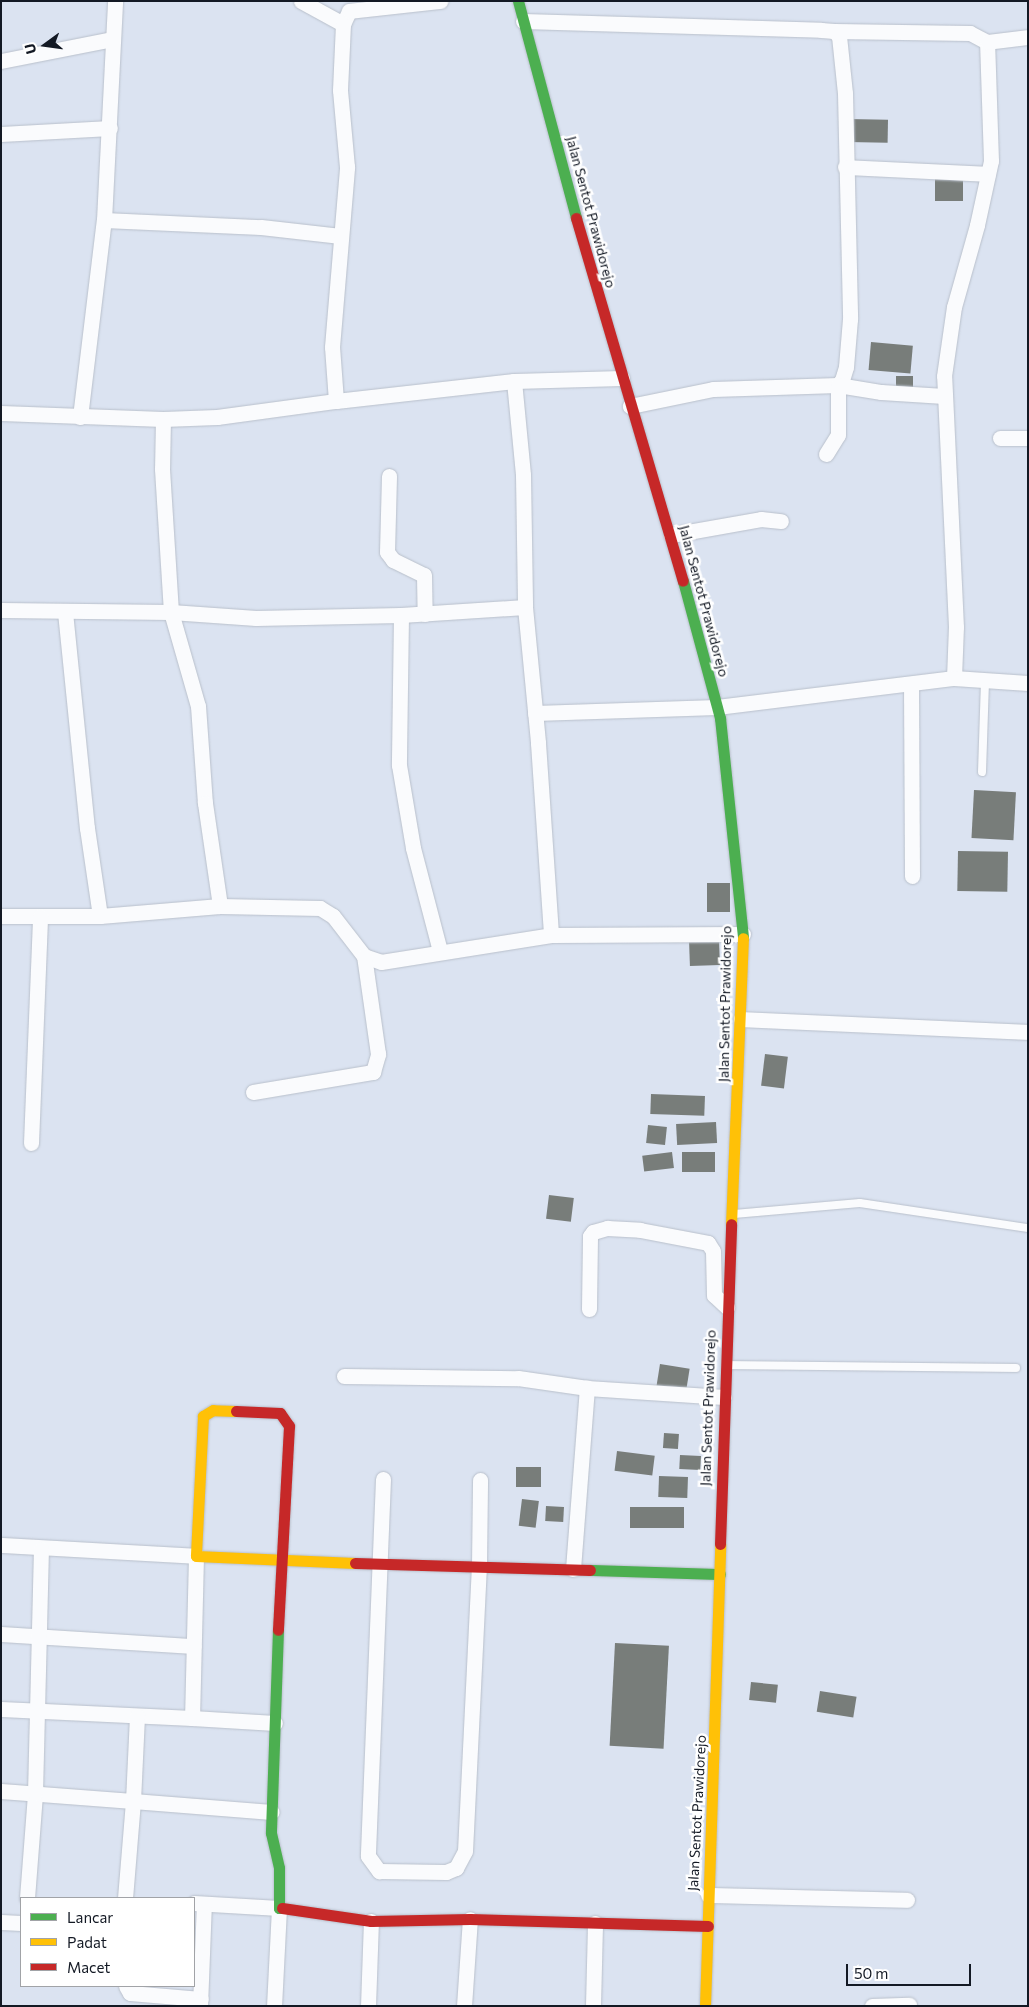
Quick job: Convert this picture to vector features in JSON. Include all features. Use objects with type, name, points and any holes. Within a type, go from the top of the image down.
[{"type":"main road","name":"Jalan Sentot Prawidorejo","points":[[518,1],[630,406],[671,535],[717,707],[742,934],[741,1019],[724,1365],[720,1574],[705,2006]]},
{"type":"main road","points":[[708,1926],[470,1919],[371,1921],[279,1908],[279,1868],[271,1833],[280,1561],[289,1426],[280,1413],[213,1410],[203,1416],[196,1556],[280,1561],[720,1574]]},
{"type":"street","points":[[80,417],[104,220],[115,1]]},
{"type":"street","points":[[301,1],[343,24]]},
{"type":"street","points":[[336,401],[332,347],[347,166],[340,90],[343,24],[350,11],[440,1]]},
{"type":"street","points":[[523,21],[834,31],[970,33],[987,42],[1028,37]]},
{"type":"street","points":[[826,454],[838,435],[838,384],[846,367],[850,319],[842,55],[839,36],[834,31]]},
{"type":"street","points":[[1,61],[112,39]]},
{"type":"street","points":[[954,678],[956,627],[944,396],[954,307],[991,161],[987,42]]},
{"type":"street","points":[[1,134],[110,128]]},
{"type":"street","points":[[845,167],[988,174]]},
{"type":"street","points":[[104,220],[261,227],[340,236]]},
{"type":"street","points":[[1,413],[163,419],[217,417],[336,401],[514,381],[622,378]]},
{"type":"street","points":[[514,381],[523,475],[525,607],[535,713],[551,935]]},
{"type":"street","points":[[630,406],[713,389],[838,384],[881,392],[944,396]]},
{"type":"street","points":[[163,419],[162,469],[171,612],[198,706],[205,804],[220,906]]},
{"type":"street","points":[[1000,438],[1028,438]]},
{"type":"street","points":[[388,476],[387,552],[393,560],[424,574],[425,614]]},
{"type":"street","points":[[671,535],[761,519],[781,521]]},
{"type":"street","points":[[1,610],[171,612],[256,618],[401,615],[525,607]]},
{"type":"street","points":[[65,612],[84,800],[100,916]]},
{"type":"street","points":[[401,615],[399,765],[413,848],[440,952]]},
{"type":"street","points":[[535,713],[717,707],[954,678],[1028,682]]},
{"type":"street","points":[[911,684],[912,876]]},
{"type":"street","points":[[1,916],[100,916],[220,906],[320,908],[333,916],[364,956],[378,1054],[373,1072],[254,1092]]},
{"type":"street","points":[[31,1143],[40,916]]},
{"type":"street","points":[[364,956],[381,962],[551,935],[742,934]]},
{"type":"street","points":[[741,1019],[1028,1032]]},
{"type":"street","points":[[589,1309],[590,1236],[596,1230],[607,1228],[640,1230],[708,1243],[713,1251],[714,1295],[727,1308]]},
{"type":"street","points":[[344,1376],[518,1378],[586,1388],[724,1396]]},
{"type":"street","points":[[573,1569],[586,1388]]},
{"type":"street","points":[[383,1479],[382,1563],[368,1856],[379,1871],[446,1872],[456,1868],[465,1851],[480,1566],[480,1480]]},
{"type":"street","points":[[1,1545],[41,1549],[196,1556],[192,1718]]},
{"type":"street","points":[[27,1897],[35,1793],[41,1637],[41,1549]]},
{"type":"street","points":[[1,1634],[194,1646]]},
{"type":"street","points":[[1,1709],[276,1723]]},
{"type":"street","points":[[125,1897],[133,1801],[136,1716]]},
{"type":"street","points":[[1,1791],[272,1812]]},
{"type":"street","points":[[708,1895],[907,1900]]},
{"type":"street","points":[[127,1987],[130,1993],[200,2002],[199,1904],[279,1908],[274,2006]]},
{"type":"street","points":[[464,2006],[470,1919]]},
{"type":"street","points":[[368,2006],[371,1921]]},
{"type":"street","points":[[1,1922],[20,1923]]},
{"type":"street","points":[[593,2006],[595,1923]]},
{"type":"street","points":[[872,2006],[909,2005]]},
{"type":"lane","points":[[982,772],[985,680]]},
{"type":"lane","points":[[732,1214],[860,1203],[1028,1228]]},
{"type":"lane","points":[[724,1365],[1016,1368]]},
{"type":"building","points":[[848,119],[888,120],[888,143],[848,142]]},
{"type":"building","points":[[935,179],[963,179],[963,201],[935,201]]},
{"type":"building","points":[[871,342],[913,346],[910,374],[869,370]]},
{"type":"building","points":[[896,376],[913,376],[913,387],[896,387]]},
{"type":"building","points":[[974,790],[1016,792],[1013,840],[971,838]]},
{"type":"building","points":[[958,851],[1008,852],[1007,892],[957,891]]},
{"type":"building","points":[[707,883],[730,883],[730,912],[707,912]]},
{"type":"building","points":[[719,939],[720,965],[690,966],[689,940]]},
{"type":"building","points":[[765,1054],[788,1057],[784,1089],[761,1086]]},
{"type":"building","points":[[651,1094],[705,1096],[704,1116],[650,1114]]},
{"type":"building","points":[[716,1122],[717,1143],[677,1145],[676,1124]]},
{"type":"building","points":[[648,1125],[667,1127],[665,1145],[646,1143]]},
{"type":"building","points":[[672,1152],[674,1168],[644,1172],[642,1156]]},
{"type":"building","points":[[682,1152],[715,1152],[715,1172],[682,1172]]},
{"type":"building","points":[[549,1195],[574,1198],[571,1222],[546,1219]]},
{"type":"building","points":[[660,1364],[690,1369],[686,1391],[656,1387]]},
{"type":"building","points":[[664,1433],[679,1434],[678,1449],[663,1448]]},
{"type":"building","points":[[617,1451],[655,1456],[652,1475],[615,1471]]},
{"type":"building","points":[[680,1455],[701,1456],[700,1470],[679,1469]]},
{"type":"building","points":[[516,1467],[541,1467],[541,1487],[516,1487]]},
{"type":"building","points":[[659,1476],[688,1477],[687,1498],[658,1497]]},
{"type":"building","points":[[522,1499],[539,1501],[536,1528],[519,1526]]},
{"type":"building","points":[[546,1506],[564,1507],[563,1522],[545,1521]]},
{"type":"building","points":[[630,1507],[684,1507],[684,1528],[630,1528]]},
{"type":"building","points":[[615,1643],[669,1646],[664,1749],[610,1746]]},
{"type":"building","points":[[751,1682],[778,1685],[776,1703],[749,1700]]},
{"type":"building","points":[[820,1691],[857,1697],[853,1718],[817,1712]]},
{"type":"traffic: fast","points":[[518,1],[576,218]]},
{"type":"traffic: fast","points":[[683,581],[720,718],[743,938]]},
{"type":"traffic: fast","points":[[590,1570],[720,1574]]},
{"type":"traffic: fast","points":[[278,1630],[271,1833],[279,1868],[279,1908],[282,1908]]},
{"type":"traffic: slow","points":[[731,1224],[743,938]]},
{"type":"traffic: slow","points":[[236,1411],[213,1410],[203,1416],[196,1556],[355,1563]]},
{"type":"traffic: slow","points":[[705,2006],[720,1544]]},
{"type":"traffic: jam","points":[[576,218],[683,581]]},
{"type":"traffic: jam","points":[[720,1544],[731,1224]]},
{"type":"traffic: jam","points":[[236,1411],[280,1413],[289,1426],[278,1630]]},
{"type":"traffic: jam","points":[[355,1563],[590,1570]]},
{"type":"traffic: jam","points":[[282,1908],[371,1921],[470,1919],[708,1926]]}]
